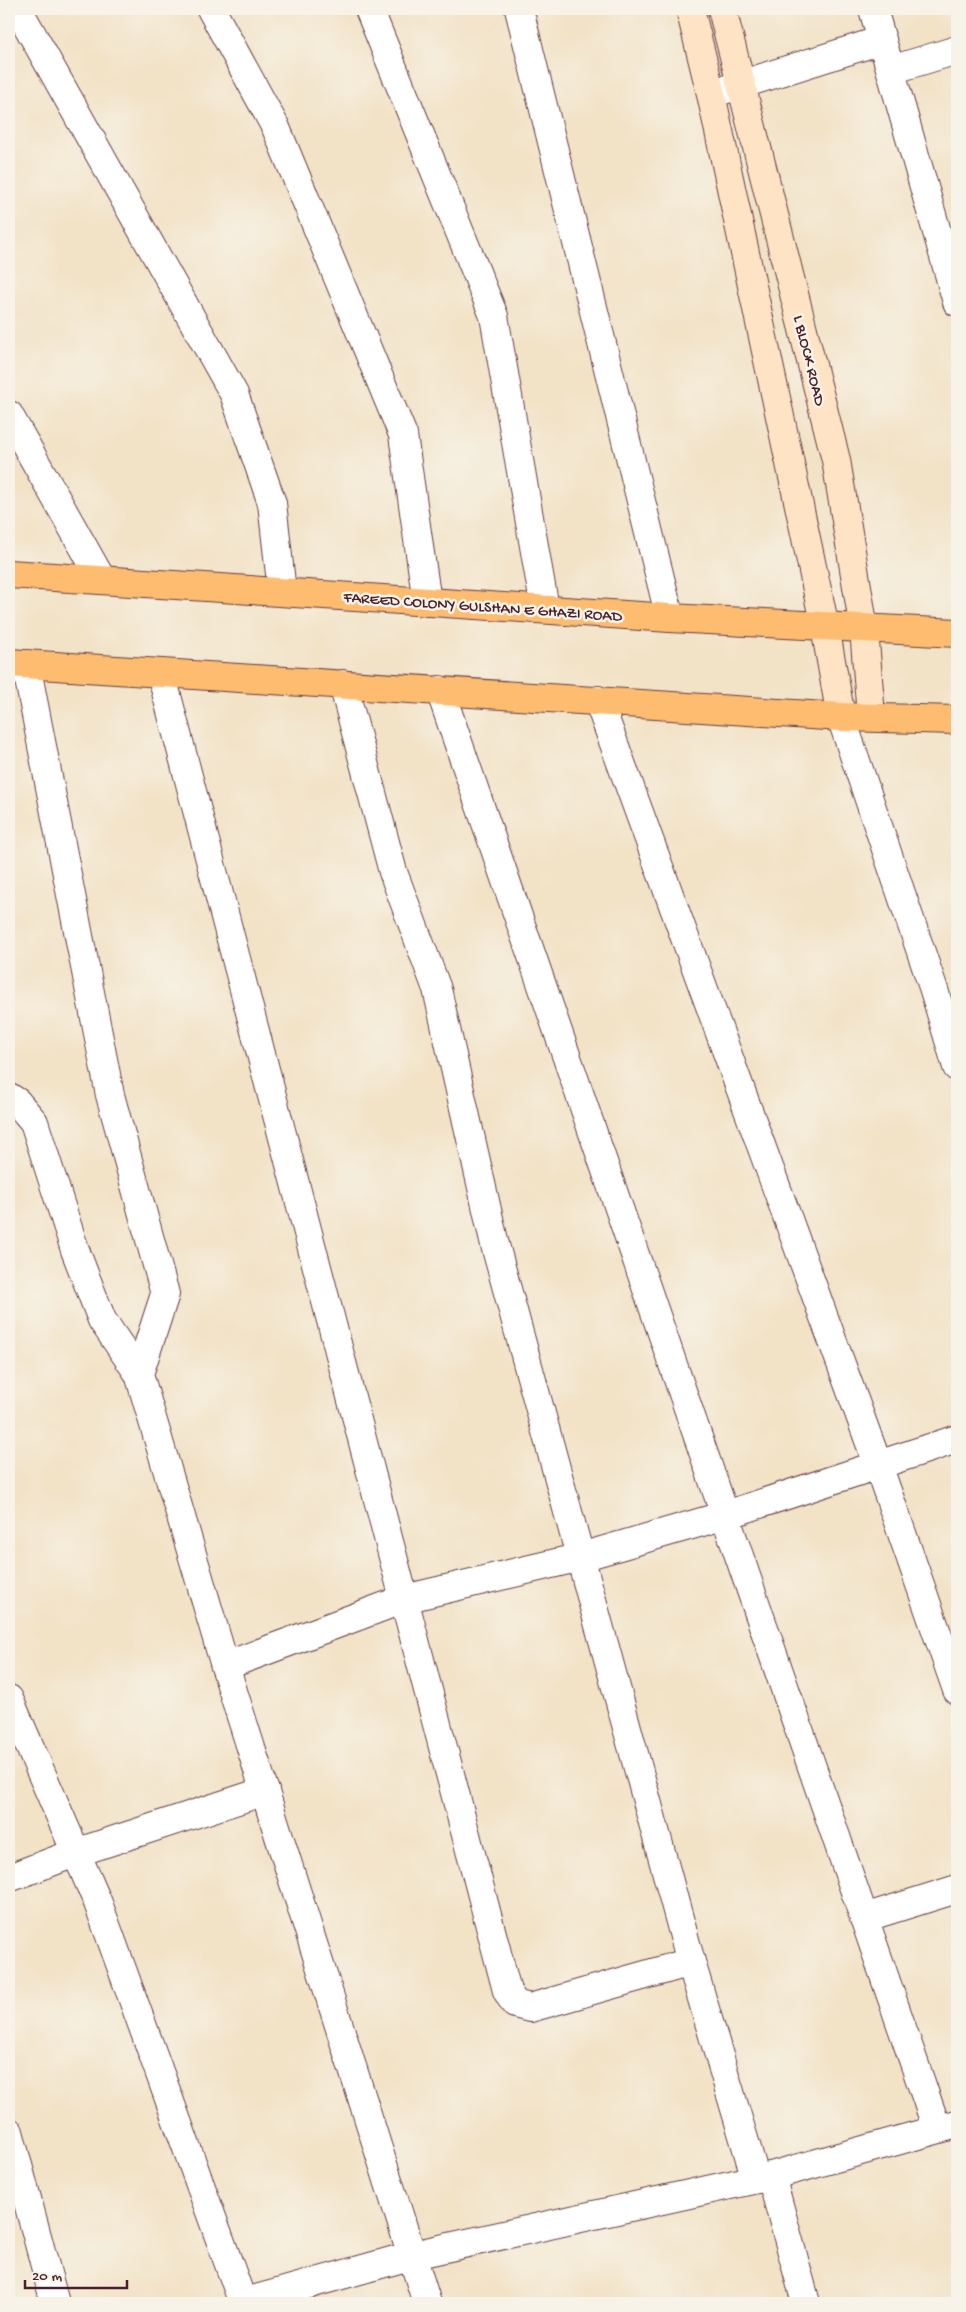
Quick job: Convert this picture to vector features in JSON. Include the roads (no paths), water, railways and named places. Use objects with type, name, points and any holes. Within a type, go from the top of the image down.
[{"type":"main road","points":[[690,9],[711,94],[825,627],[841,716]]},
{"type":"main road","name":"L BLOCK ROAD","points":[[722,9],[836,460],[864,629],[871,716]]},
{"type":"main road","name":"FAREED COLONY GULSHAN E GHAZI ROAD","points":[[9,574],[670,618],[864,629],[957,632]]},
{"type":"main road","points":[[17,663],[841,716],[957,720]]},
{"type":"street","points":[[18,9],[234,394],[272,503],[282,592]]},
{"type":"street","points":[[211,9],[276,128],[403,435],[427,602]]},
{"type":"street","points":[[369,9],[494,316],[545,609]]},
{"type":"street","points":[[519,9],[670,618]]},
{"type":"street","points":[[873,9],[957,302]]},
{"type":"street","points":[[711,94],[882,40]]},
{"type":"street","points":[[891,70],[957,50]]},
{"type":"street","points":[[9,415],[102,580]]},
{"type":"street","points":[[17,663],[110,1095],[165,1294],[139,1374]]},
{"type":"street","points":[[161,673],[506,1991],[515,2004],[530,2008],[691,1962]]},
{"type":"street","points":[[343,684],[393,872],[437,989],[496,1245],[691,1962],[806,2303]]},
{"type":"street","points":[[9,1700],[98,1904],[242,2303],[413,2256],[763,2177],[947,2126],[864,1918],[440,690]]},
{"type":"street","points":[[598,700],[878,1465],[957,1690]]},
{"type":"street","points":[[841,716],[957,1067]]},
{"type":"street","points":[[863,778],[871,716]]},
{"type":"street","points":[[9,1098],[17,1102],[34,1122],[75,1250],[102,1320],[139,1374],[225,1666],[427,2303]]},
{"type":"street","points":[[225,1666],[404,1599],[581,1557],[726,1515],[957,1438]]},
{"type":"street","points":[[9,1878],[75,1853],[265,1791]]},
{"type":"street","points":[[864,1918],[957,1889]]},
{"type":"street","points":[[9,2132],[54,2303]]}]
